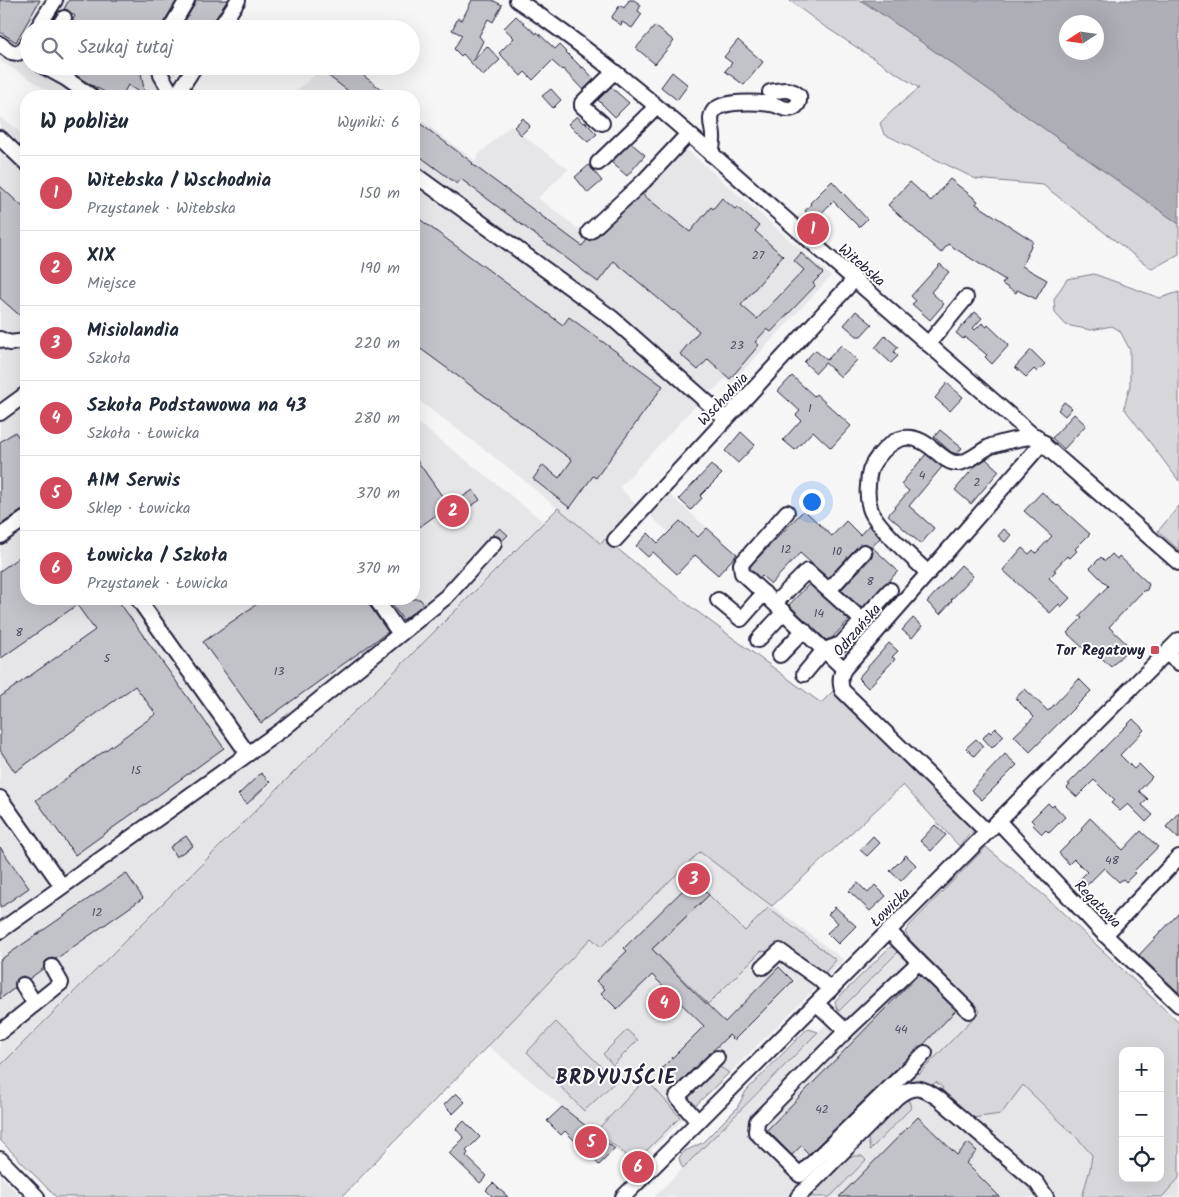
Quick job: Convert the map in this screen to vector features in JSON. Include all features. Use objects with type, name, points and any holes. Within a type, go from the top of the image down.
[{"type":"street","points":[[43,20],[55,0]]},
{"type":"street","points":[[175,20],[187,0]]},
{"type":"street","points":[[225,20],[238,0]]},
{"type":"street","name":"Witebska","points":[[517,0],[580,45],[688,134],[1179,563]]},
{"type":"street","points":[[0,44],[10,52],[20,52]]},
{"type":"street","points":[[602,123],[582,106],[582,103],[614,72]]},
{"type":"street","points":[[58,75],[82,90]]},
{"type":"street","points":[[161,75],[170,90]]},
{"type":"street","points":[[178,90],[189,75]]},
{"type":"street","points":[[711,154],[713,138],[711,121],[713,112],[719,106],[732,103],[761,103],[789,109],[794,108],[800,101],[799,96],[792,90],[770,92]]},
{"type":"street","points":[[598,163],[656,107]]},
{"type":"street","points":[[589,232],[644,181],[688,134]]},
{"type":"street","points":[[0,138],[20,156]]},
{"type":"street","points":[[420,178],[612,318],[726,419]]},
{"type":"street","name":"Wschodnia","points":[[615,540],[854,280]]},
{"type":"street","points":[[928,344],[966,298]]},
{"type":"street","points":[[0,340],[10,343],[20,342]]},
{"type":"street","points":[[0,413],[20,398]]},
{"type":"street","points":[[928,573],[878,523],[870,509],[867,492],[868,475],[872,464],[882,451],[896,441],[905,438],[916,439],[927,443],[956,464],[965,462],[990,447],[1008,441],[1039,439]]},
{"type":"street","name":"Odrzańska","points":[[987,832],[842,690],[840,684],[841,675],[844,668],[928,573],[1039,439]]},
{"type":"street","points":[[787,512],[741,564],[742,572],[844,668]]},
{"type":"street","points":[[0,536],[20,522]]},
{"type":"street","points":[[0,931],[283,729],[446,597],[494,544]]},
{"type":"street","points":[[829,590],[864,552]]},
{"type":"street","points":[[758,640],[807,571],[863,621]]},
{"type":"street","points":[[804,674],[824,650],[841,644],[890,590]]},
{"type":"street","points":[[718,600],[741,619],[764,593]]},
{"type":"street","points":[[142,605],[248,754]]},
{"type":"street","points":[[380,605],[400,634]]},
{"type":"street","points":[[780,655],[804,630]]},
{"type":"street","name":"Łowicka","points":[[632,1194],[698,1122],[1179,640]]},
{"type":"street","points":[[1166,653],[1179,663]]},
{"type":"street","points":[[0,798],[62,886]]},
{"type":"street","name":"Regatowa","points":[[998,822],[1105,935],[1179,1005]]},
{"type":"street","points":[[1105,935],[1179,857]]},
{"type":"street","points":[[889,931],[969,1011]]},
{"type":"street","points":[[763,967],[780,951],[819,979],[830,990]]},
{"type":"street","points":[[919,962],[846,1031],[757,1121],[756,1132],[800,1175],[925,1053]]},
{"type":"street","points":[[0,1032],[61,983],[52,967]]},
{"type":"street","points":[[23,985],[35,1004]]},
{"type":"street","points":[[816,1004],[846,1031]]},
{"type":"street","points":[[698,1122],[678,1097],[717,1058]]},
{"type":"street","points":[[798,1197],[897,1097],[904,1092],[914,1089],[926,1089],[938,1098],[1037,1183],[1046,1197]]},
{"type":"street","points":[[0,1159],[37,1197]]},
{"type":"shaded area","points":[[0,0],[232,0],[220,20],[20,20],[20,73],[0,61]]},
{"type":"shaded area","points":[[789,0],[860,0],[1179,224],[1179,254],[1152,269],[1043,185],[976,179],[884,134],[880,123],[919,88],[821,24]]},
{"type":"shaded area","points":[[862,0],[1179,0],[1179,224]]},
{"type":"shaded area","points":[[24,75],[175,75],[165,90],[47,90]]},
{"type":"shaded area","points":[[314,75],[361,75],[381,90],[297,90]]},
{"type":"shaded area","points":[[0,117],[20,132],[20,605],[420,605],[420,425],[544,522],[0,1066]]},
{"type":"shaded area","points":[[420,120],[475,161],[479,154],[510,126],[568,169],[538,198],[583,232],[676,140],[831,276],[731,384],[725,379],[715,389],[708,392],[620,487],[635,504],[601,544],[505,465],[420,401]]},
{"type":"shaded area","points":[[1094,274],[1160,298],[1179,292],[1179,481],[1124,408],[1130,385],[1130,350],[1120,331],[1112,326],[1091,330],[1066,325],[1055,313],[1054,299],[1067,279]]},
{"type":"shaded area","points":[[670,495],[737,554],[718,575],[650,516]]},
{"type":"shaded area","points":[[1179,506],[1179,550],[1158,531]]},
{"type":"shaded area","points":[[558,508],[601,544],[605,539],[691,607],[821,703],[835,689],[839,699],[975,829],[959,846],[903,785],[772,906],[700,852],[601,947],[591,938],[342,1197],[56,1197],[0,1140],[0,1066]]},
{"type":"shaded area","points":[[986,847],[1046,897],[1179,1023],[1179,1178],[1162,1197],[1082,1197],[1092,1155],[1023,1085],[1001,1114],[972,1118],[940,1092],[943,1088],[936,1082],[931,1086],[895,1088],[914,1069],[919,1074],[980,1011],[910,940],[905,932]]},
{"type":"shaded area","points":[[700,851],[844,960],[635,1166],[488,1046],[591,937],[602,947]]},
{"type":"shaded area","points":[[709,895],[745,931],[768,908],[836,960],[821,977],[775,952],[761,951],[708,1004],[652,949]]},
{"type":"shaded area","points":[[910,940],[980,1011],[1099,1151],[1087,1197],[654,1197]]},
{"type":"shaded area","points":[[890,947],[898,952],[839,1011],[835,1001]]},
{"type":"shaded area","points":[[556,1022],[616,1081],[584,1111],[527,1052]]},
{"type":"shaded area","points":[[809,1029],[818,1032],[683,1168],[679,1158],[681,1155],[702,1143],[737,1108],[746,1091]]},
{"type":"shaded area","points":[[627,1030],[638,1040],[613,1065],[603,1054]]},
{"type":"shaded area","points":[[715,1067],[722,1068],[729,1073],[692,1109],[686,1096]]},
{"type":"shaded area","points":[[646,1079],[680,1117],[635,1162],[596,1131]]},
{"type":"shaded area","points":[[905,1100],[909,1101],[911,1108],[870,1150],[869,1133]]},
{"type":"shaded area","points":[[862,1156],[866,1160],[830,1197],[806,1197],[847,1157]]},
{"type":"shaded area","points":[[0,1175],[21,1197],[0,1197]]},
{"type":"shaded area","points":[[1179,1178],[1179,1197],[1162,1197]]},
{"type":"building","points":[[0,0],[40,0],[29,20],[20,20],[20,35],[16,42],[0,32]]},
{"type":"building","points":[[69,0],[177,0],[165,20],[73,20],[75,16],[64,9]]},
{"type":"building","points":[[196,0],[228,0],[215,20],[185,20]]},
{"type":"building","points":[[472,0],[492,0],[502,5],[493,22],[488,19],[479,36],[483,41],[473,61],[487,46],[500,60],[483,76],[463,54],[461,56],[454,49],[462,35],[452,30],[458,18],[462,20]]},
{"type":"building","points":[[629,0],[634,0],[641,5],[638,11],[642,14],[632,28],[622,22],[621,25],[611,18],[620,5],[624,8]]},
{"type":"building","points":[[516,16],[555,49],[559,45],[594,79],[583,90],[563,69],[552,61],[533,80],[525,72],[521,76],[499,53],[514,38],[504,28]]},
{"type":"building","points":[[655,26],[674,41],[655,64],[636,48]]},
{"type":"building","points":[[738,40],[763,62],[744,85],[725,71],[732,63],[724,57]]},
{"type":"building","points":[[672,72],[688,85],[677,100],[661,87]]},
{"type":"building","points":[[76,75],[142,75],[144,90],[136,90],[128,85],[125,90],[101,90]]},
{"type":"building","points":[[327,75],[363,75],[382,90],[347,90]]},
{"type":"building","points":[[611,87],[629,103],[615,117],[598,100]]},
{"type":"building","points":[[551,89],[561,100],[553,108],[542,96]]},
{"type":"building","points":[[577,116],[597,134],[588,142],[568,124]]},
{"type":"building","points":[[523,118],[530,126],[521,135],[514,127]]},
{"type":"building","points":[[420,123],[582,246],[587,240],[595,238],[642,194],[690,232],[711,207],[713,209],[722,198],[735,209],[737,207],[759,226],[755,231],[783,256],[741,305],[757,319],[804,270],[794,261],[801,253],[823,273],[813,283],[815,286],[771,332],[767,329],[755,342],[759,345],[730,379],[708,359],[698,370],[680,354],[699,331],[614,261],[598,282],[461,179],[457,184],[420,156]]},
{"type":"building","points":[[631,143],[645,155],[627,176],[611,162]]},
{"type":"building","points":[[589,165],[602,181],[588,193],[575,177]]},
{"type":"building","points":[[950,179],[978,201],[976,204],[1033,241],[1022,266],[1047,280],[1036,299],[1017,290],[1016,293],[1002,284],[1005,280],[948,244],[941,253],[888,205],[910,182],[931,201]]},
{"type":"building","points":[[832,181],[867,219],[859,227],[833,201],[815,220],[805,211],[810,203]]},
{"type":"building","points":[[0,186],[20,204],[20,316],[0,298]]},
{"type":"building","points":[[420,219],[563,325],[569,317],[663,386],[596,478],[593,476],[570,508],[533,479],[543,465],[559,478],[572,460],[420,348]]},
{"type":"building","points":[[940,264],[949,272],[931,292],[944,304],[930,320],[912,304],[916,301],[911,296]]},
{"type":"building","points":[[856,311],[872,324],[861,336],[857,336],[844,325]]},
{"type":"building","points":[[975,312],[982,318],[973,328],[975,330],[982,323],[987,327],[988,325],[1009,345],[992,364],[985,357],[987,355],[965,337],[963,339],[956,333]]},
{"type":"building","points":[[885,336],[898,347],[894,352],[898,356],[891,363],[875,348]]},
{"type":"building","points":[[841,345],[857,360],[841,377],[825,363],[816,373],[804,362],[815,350],[827,360]]},
{"type":"building","points":[[1031,350],[1045,364],[1037,372],[1034,369],[1026,377],[1015,367]]},
{"type":"building","points":[[792,376],[814,396],[816,394],[851,426],[831,448],[813,431],[795,450],[783,440],[801,420],[796,415],[800,411],[778,391]]},
{"type":"building","points":[[947,383],[963,397],[950,411],[935,398]]},
{"type":"building","points":[[1064,402],[1072,408],[1065,416],[1058,410]]},
{"type":"building","points":[[1074,414],[1086,425],[1064,449],[1052,438]]},
{"type":"building","points":[[940,430],[962,448],[957,454],[951,452],[934,437]]},
{"type":"building","points":[[15,432],[20,439],[20,512],[0,525],[0,442]]},
{"type":"building","points":[[741,432],[755,445],[738,463],[725,451]]},
{"type":"building","points":[[926,454],[942,467],[909,506],[934,528],[921,544],[888,515],[909,491],[901,484]]},
{"type":"building","points":[[986,459],[999,471],[971,504],[955,490],[975,466]]},
{"type":"building","points":[[420,465],[449,506],[473,490],[480,500],[443,525],[436,515],[420,527]]},
{"type":"building","points":[[711,465],[722,474],[700,496],[702,498],[691,510],[679,499]]},
{"type":"building","points":[[1042,492],[1090,534],[1075,549],[1077,551],[1070,558],[1067,556],[1049,578],[1070,598],[1061,607],[1059,604],[1050,613],[1003,570],[1022,548],[1029,554],[1033,550],[1036,553],[1052,536],[1024,511]]},
{"type":"building","points":[[804,510],[832,536],[846,521],[860,535],[869,525],[880,538],[872,547],[898,571],[862,608],[841,590],[871,558],[872,549],[866,544],[858,546],[828,578],[800,553],[771,584],[762,576],[760,578],[750,569],[753,563]]},
{"type":"building","points":[[680,521],[698,537],[707,528],[737,554],[718,575],[695,555],[677,574],[653,552],[648,557],[636,546],[648,533],[658,543]]},
{"type":"building","points":[[500,528],[508,535],[502,541],[499,537],[492,535]]},
{"type":"building","points":[[1004,529],[1011,535],[1005,542],[998,536]]},
{"type":"building","points":[[1112,554],[1117,559],[1119,556],[1149,584],[1147,590],[1143,591],[1109,627],[1130,647],[1111,667],[1088,645],[1084,649],[1067,633],[1082,618],[1079,616],[1108,586],[1090,568],[1101,557],[1105,561]]},
{"type":"building","points":[[20,556],[20,605],[77,605],[0,659],[0,571]]},
{"type":"building","points":[[961,565],[973,576],[940,614],[927,602]]},
{"type":"building","points":[[809,584],[849,620],[832,638],[826,640],[789,605]]},
{"type":"building","points":[[420,599],[424,604],[403,620],[392,605],[420,605]]},
{"type":"building","points":[[77,605],[121,605],[224,748],[75,855],[36,800],[156,714],[135,686],[15,772],[0,750],[0,697],[95,630]]},
{"type":"building","points":[[255,605],[369,605],[388,632],[261,723],[203,642]]},
{"type":"building","points":[[913,618],[922,626],[912,638],[902,630]]},
{"type":"building","points":[[889,643],[898,651],[892,657],[895,659],[868,688],[858,678]]},
{"type":"building","points":[[1079,679],[1091,691],[1030,752],[1014,736],[1034,717],[1015,698],[1025,689],[1048,711]]},
{"type":"building","points":[[1133,719],[1144,730],[1120,755],[1134,769],[1139,764],[1152,777],[1139,791],[1148,799],[1142,805],[1153,815],[1146,822],[1128,804],[1120,811],[1111,803],[1114,800],[1094,780],[1077,797],[1067,788],[1070,785],[1068,784]]},
{"type":"building","points":[[996,728],[1004,736],[992,748],[983,738],[989,731],[991,733]]},
{"type":"building","points":[[976,739],[983,746],[974,756],[966,748]]},
{"type":"building","points":[[1005,754],[1017,765],[982,800],[971,790]]},
{"type":"building","points":[[261,773],[270,782],[247,804],[238,795]]},
{"type":"building","points":[[1048,803],[1052,807],[1054,805],[1065,817],[1049,833],[1046,830],[1042,834],[1033,825],[1034,823],[1031,820]]},
{"type":"building","points":[[1179,812],[1179,839],[1166,827]]},
{"type":"building","points":[[1090,818],[1123,850],[1141,831],[1158,847],[1133,872],[1135,873],[1126,882],[1123,879],[1119,882],[1104,868],[1084,888],[1077,882],[1087,872],[1074,859],[1069,864],[1059,853],[1082,830],[1081,828]]},
{"type":"building","points":[[935,825],[946,835],[931,851],[920,841]]},
{"type":"building","points":[[186,836],[193,846],[176,857],[170,847]]},
{"type":"building","points":[[873,836],[880,843],[867,856],[860,850]]},
{"type":"building","points":[[0,847],[29,888],[0,908]]},
{"type":"building","points":[[906,855],[916,865],[901,881],[890,871]]},
{"type":"building","points":[[126,873],[143,898],[56,959],[47,960],[44,963],[44,968],[29,979],[23,976],[18,978],[15,981],[15,988],[0,999],[0,960]]},
{"type":"building","points":[[694,879],[709,895],[652,949],[725,1022],[779,967],[793,981],[734,1040],[729,1035],[677,1085],[661,1069],[704,1026],[652,975],[617,1009],[601,993],[605,989],[596,981],[627,951],[624,948]]},
{"type":"building","points":[[858,883],[868,893],[875,885],[886,896],[870,911],[849,891]]},
{"type":"building","points":[[835,907],[856,926],[838,944],[827,933],[838,923],[828,914]]},
{"type":"building","points":[[1179,913],[1179,993],[1139,955]]},
{"type":"building","points":[[919,974],[956,1010],[923,1045],[809,1154],[801,1146],[792,1155],[767,1130]]},
{"type":"building","points":[[456,1093],[465,1102],[453,1114],[444,1105]]},
{"type":"building","points":[[562,1107],[615,1149],[599,1165],[565,1131],[561,1135],[547,1121]]},
{"type":"building","points":[[918,1117],[957,1155],[968,1143],[977,1151],[966,1163],[1000,1197],[839,1197]]},
{"type":"building","points":[[464,1121],[480,1137],[466,1151],[468,1153],[466,1156],[487,1176],[480,1183],[449,1153],[464,1138],[456,1129]]},
{"type":"building","points":[[493,1183],[508,1197],[493,1197],[486,1190]]},
{"type":"place","name":"Witebska / Wschodnia","points":[[813,229]]},
{"type":"place","name":"XIX","points":[[453,511]]},
{"type":"place","name":"Tor Regatowy","points":[[1155,650]]},
{"type":"place","name":"Misiolandia","points":[[694,879]]},
{"type":"place","name":"Szkoła Podstawowa na 43","points":[[664,1003]]},
{"type":"place","name":"AIM Serwis","points":[[591,1142]]},
{"type":"place","name":"Łowicka / Szkoła","points":[[638,1167]]},
{"type":"district","name":"BRDYUJŚCIE","points":[[616,1077]]}]
